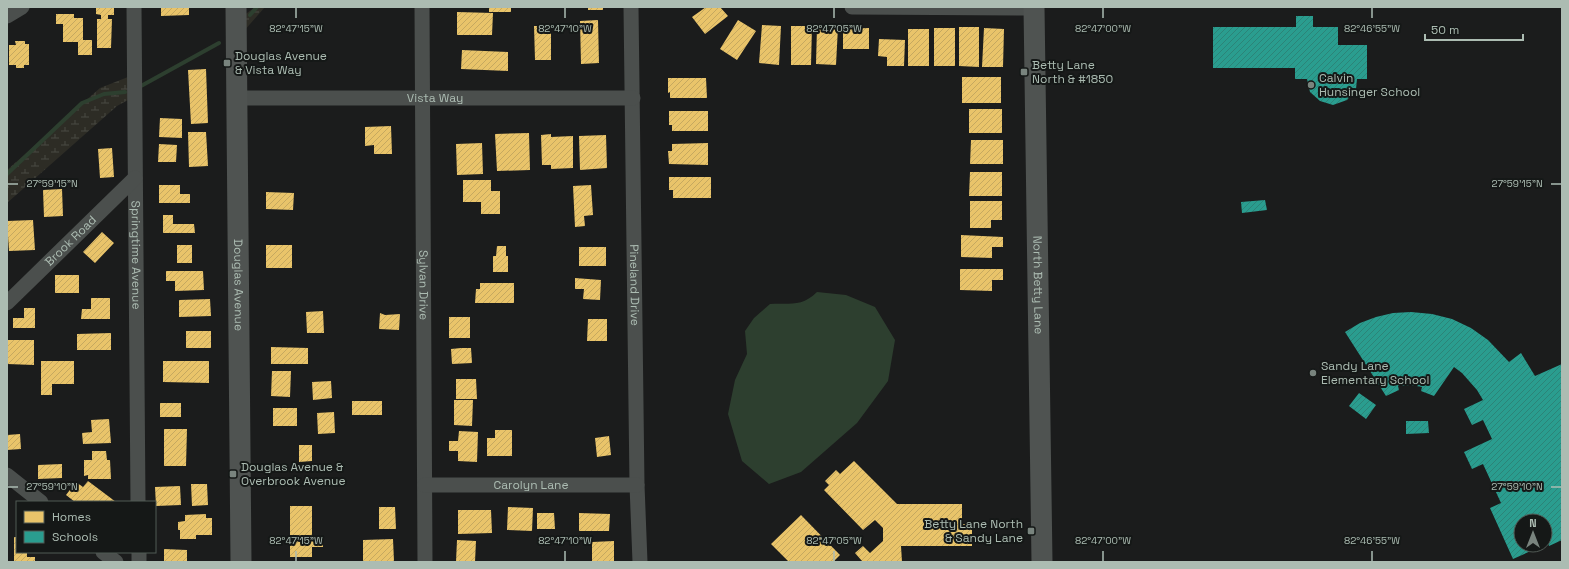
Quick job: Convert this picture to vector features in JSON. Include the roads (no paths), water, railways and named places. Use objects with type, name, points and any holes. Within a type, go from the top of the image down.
[{"type":"main road","name":"Douglas Avenue","points":[[236,7],[241,562]]},
{"type":"main road","name":"North Betty Lane","points":[[1034,8],[1042,562]]},
{"type":"street","points":[[7,16],[22,7]]},
{"type":"street","name":"Springtime Avenue","points":[[134,7],[138,501]]},
{"type":"street","name":"Sylvan Drive","points":[[422,7],[425,562]]},
{"type":"street","name":"Pineland Drive","points":[[631,7],[637,485],[640,562]]},
{"type":"street","points":[[852,7],[1034,8]]},
{"type":"street","name":"Vista Way","points":[[236,98],[633,98]]},
{"type":"street","name":"Brook Road","points":[[7,303],[135,178]]},
{"type":"street","points":[[7,475],[40,501]]},
{"type":"street","name":"Carolyn Lane","points":[[425,485],[637,485]]},
{"type":"street","points":[[104,553],[116,562]]},
{"type":"waterway","points":[[250,15],[257,7]]},
{"type":"waterway","points":[[141,86],[219,43]]},
{"type":"waterway","points":[[7,174],[82,103],[104,94],[125,92]]},
{"type":"place","name":"Douglas Avenue & Vista Way","points":[[227,63]]},
{"type":"place","name":"Betty Lane North & #1850","points":[[1024,72]]},
{"type":"place","name":"Calvin Hunsinger School","points":[[1311,85]]},
{"type":"place","name":"Sandy Lane Elementary School","points":[[1313,373]]},
{"type":"place","name":"Douglas Avenue & Overbrook Avenue","points":[[233,474]]},
{"type":"place","name":"Betty Lane North & Sandy Lane","points":[[1031,531]]}]
